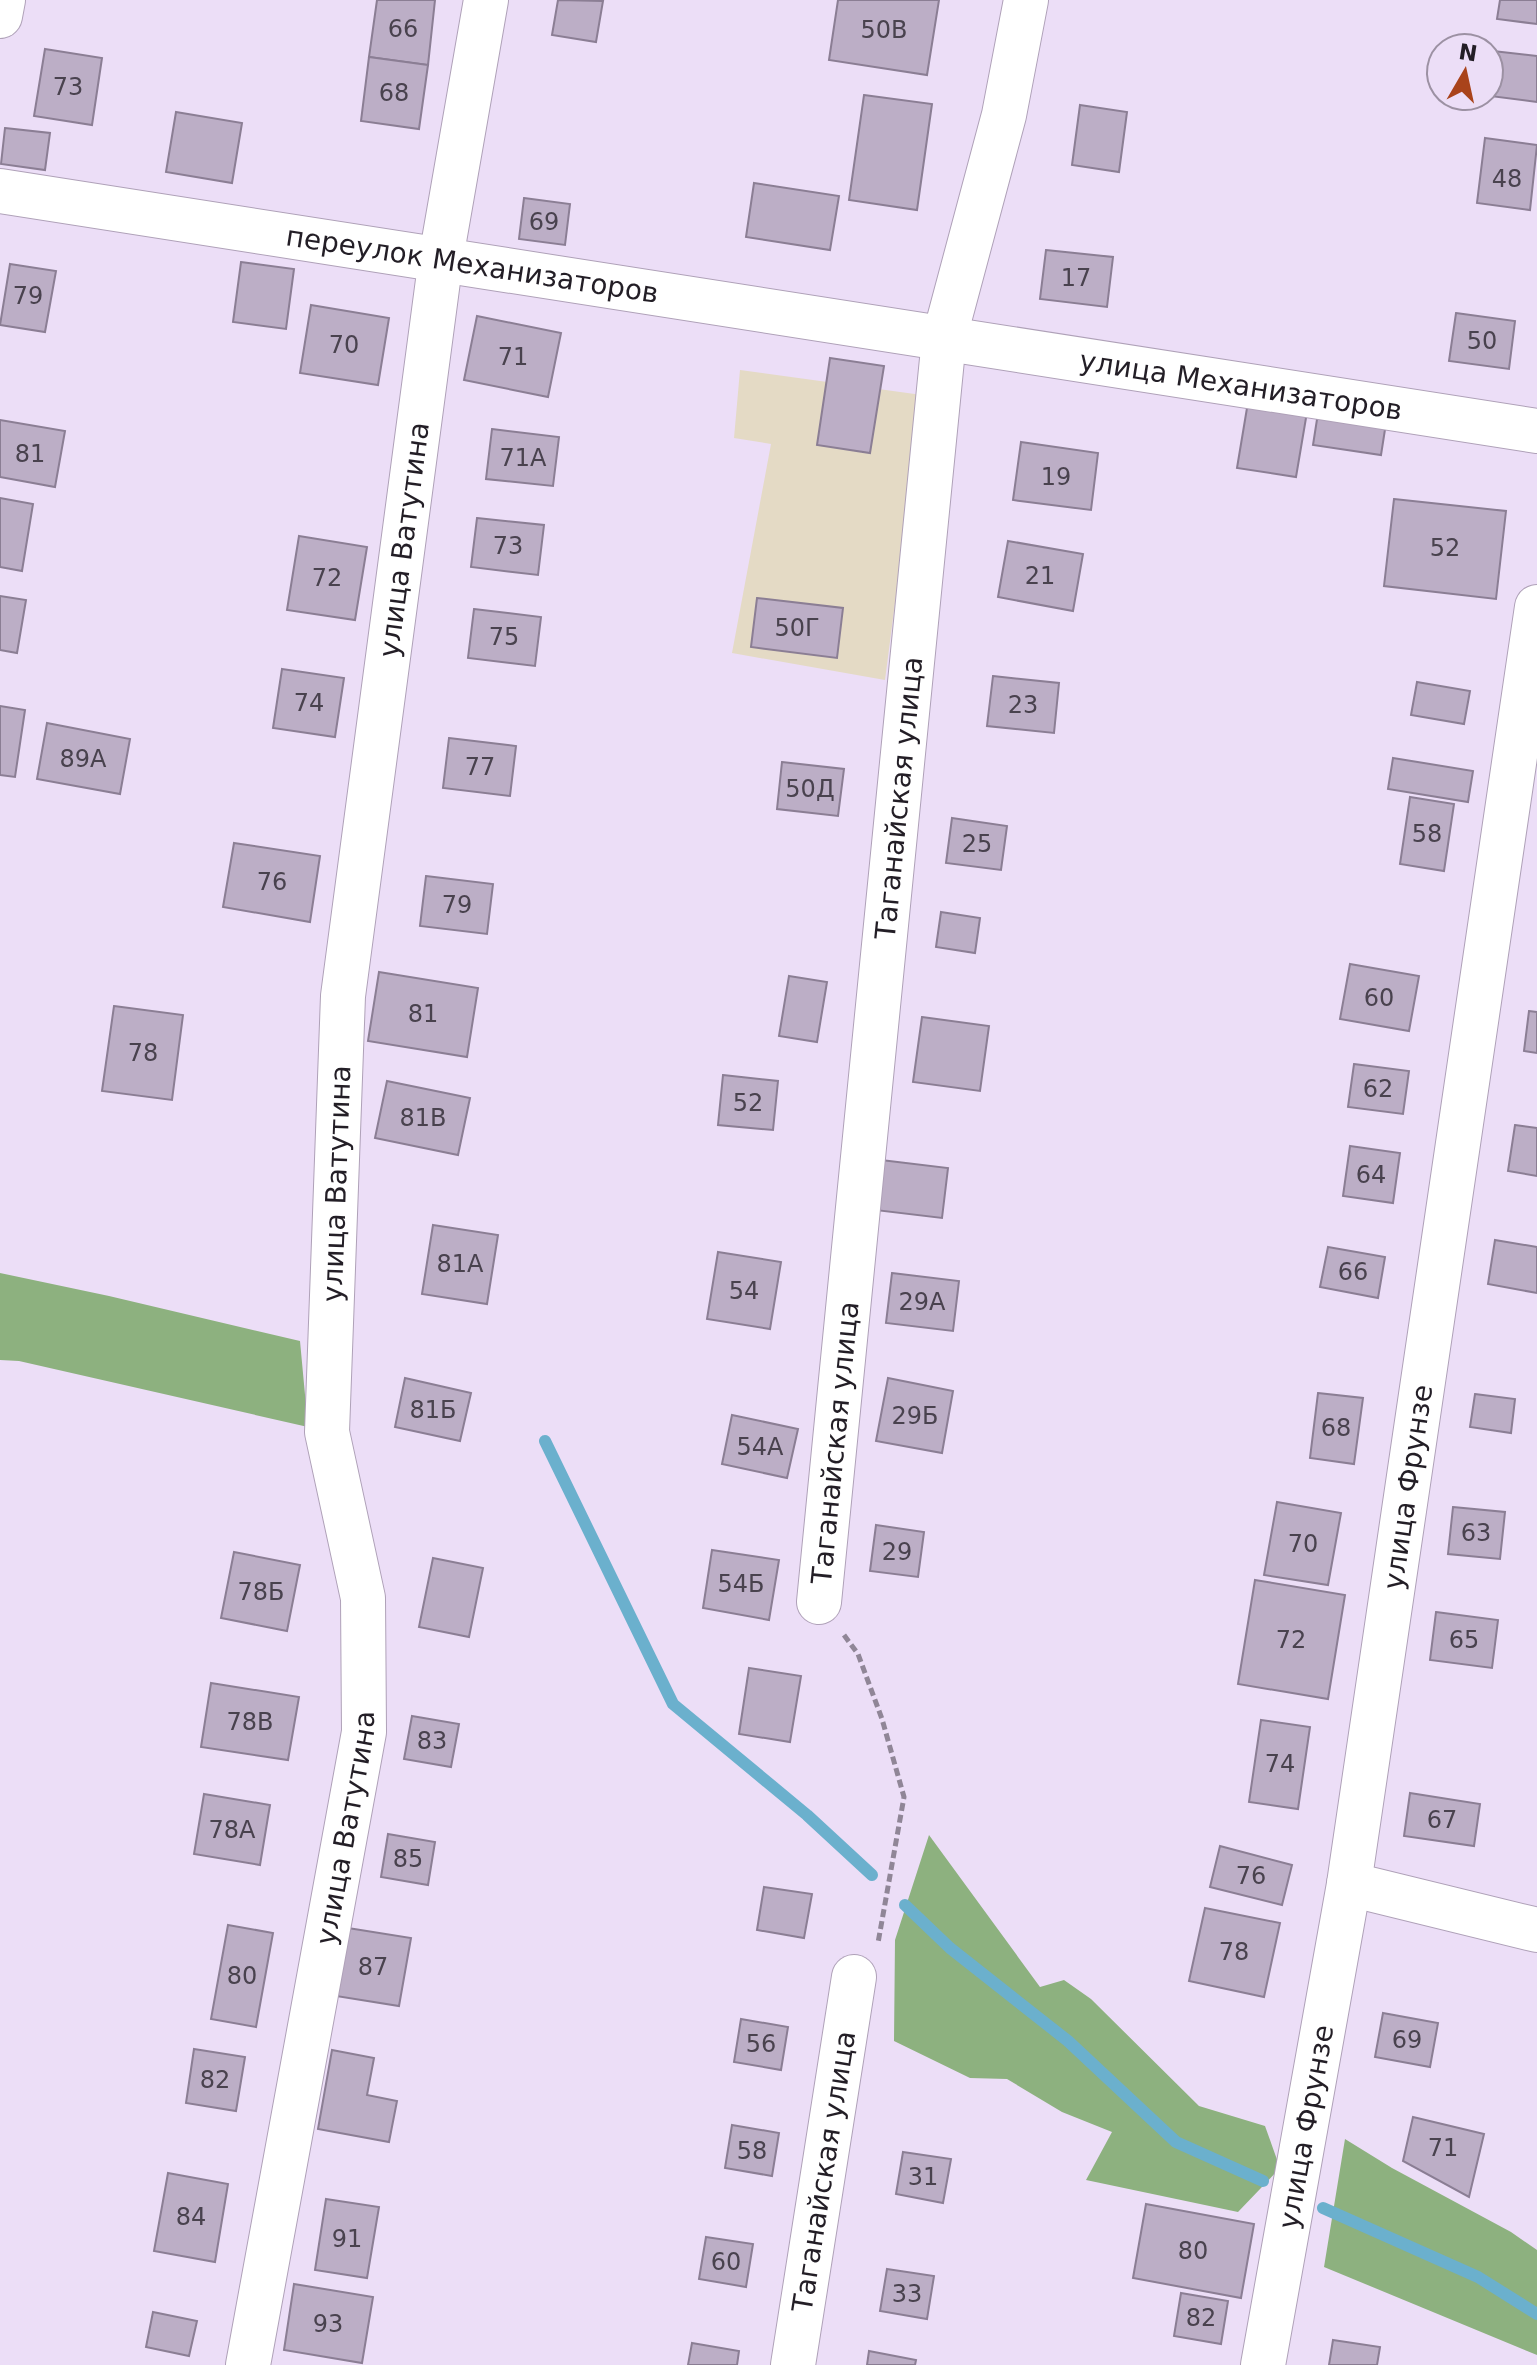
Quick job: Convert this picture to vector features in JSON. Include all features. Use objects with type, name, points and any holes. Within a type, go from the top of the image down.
[{"type":"street","points":[[0,16],[3,0]]},
{"type":"street","name":"улица Ватутина","points":[[248,2365],[364,1732],[363,1598],[327,1432],[343,996],[441,258],[486,0]]},
{"type":"street","name":"Таганайская улица","points":[[819,1602],[944,339],[1004,115],[1026,0]]},
{"type":"street","name":"переулок Механизаторов","points":[[0,191],[944,339]]},
{"type":"street","name":"улица Механизаторов","points":[[944,339],[1537,431]]},
{"type":"street","name":"улица Фрунзе","points":[[1263,2365],[1349,1884],[1537,607]]},
{"type":"street","points":[[1349,1884],[1537,1930]]},
{"type":"street","name":"Таганайская улица","points":[[793,2365],[854,1977]]},
{"type":"path","points":[[819,1602],[858,1654],[882,1719],[904,1797],[875,1962],[854,1977]]},
{"type":"shaded area","points":[[740,370],[922,395],[885,680],[732,653],[771,444],[734,438]]},
{"type":"green space","points":[[0,1273],[300,1341],[308,1427],[19,1361],[0,1360]]},
{"type":"green space","points":[[929,1835],[1040,1987],[1064,1980],[1091,1999],[1199,2106],[1265,2126],[1280,2168],[1238,2212],[1086,2180],[1112,2132],[1062,2112],[1007,2079],[970,2078],[894,2041],[895,1940]]},
{"type":"green space","points":[[1345,2139],[1511,2232],[1537,2250],[1537,2355],[1324,2267]]},
{"type":"building","points":[[377,0],[435,0],[428,65],[369,57]]},
{"type":"building","points":[[558,0],[603,1],[596,42],[552,35]]},
{"type":"building","points":[[838,0],[939,0],[927,75],[829,60]]},
{"type":"building","points":[[1500,0],[1537,0],[1537,24],[1497,19]]},
{"type":"building","points":[[45,49],[102,58],[92,125],[34,116]]},
{"type":"building","points":[[1505,52],[1537,56],[1537,102],[1505,98]]},
{"type":"building","points":[[369,57],[428,65],[419,129],[361,121]]},
{"type":"building","points":[[864,95],[932,104],[917,210],[849,200]]},
{"type":"building","points":[[1080,105],[1127,112],[1119,172],[1072,165]]},
{"type":"building","points":[[176,112],[242,123],[232,183],[166,172]]},
{"type":"building","points":[[5,128],[50,133],[45,170],[1,164]]},
{"type":"building","points":[[1485,138],[1537,145],[1530,210],[1477,203]]},
{"type":"building","points":[[754,183],[839,196],[830,250],[746,237]]},
{"type":"building","points":[[524,198],[570,204],[565,245],[519,239]]},
{"type":"building","points":[[1046,250],[1113,257],[1107,307],[1040,299]]},
{"type":"building","points":[[241,262],[294,269],[286,329],[233,322]]},
{"type":"building","points":[[10,264],[56,271],[45,332],[0,325]]},
{"type":"building","points":[[311,305],[389,318],[378,385],[300,373]]},
{"type":"building","points":[[1456,313],[1515,321],[1509,369],[1449,361]]},
{"type":"building","points":[[477,316],[561,333],[548,397],[464,380]]},
{"type":"building","points":[[830,358],[884,366],[870,453],[817,445]]},
{"type":"building","points":[[1248,402],[1307,412],[1296,477],[1237,468]]},
{"type":"building","points":[[1318,413],[1386,423],[1381,455],[1313,445]]},
{"type":"building","points":[[0,420],[65,431],[55,487],[0,477]]},
{"type":"building","points":[[492,429],[559,437],[553,486],[486,479]]},
{"type":"building","points":[[1021,442],[1098,453],[1091,510],[1013,500]]},
{"type":"building","points":[[0,498],[33,504],[22,571],[0,567]]},
{"type":"building","points":[[1394,499],[1506,511],[1496,599],[1384,586]]},
{"type":"building","points":[[477,518],[544,525],[538,575],[471,567]]},
{"type":"building","points":[[299,536],[367,547],[355,620],[287,610]]},
{"type":"building","points":[[1008,541],[1083,554],[1073,611],[998,597]]},
{"type":"building","points":[[0,596],[26,600],[17,653],[0,650]]},
{"type":"building","points":[[757,598],[843,608],[837,658],[751,647]]},
{"type":"building","points":[[474,609],[541,617],[535,666],[468,658]]},
{"type":"building","points":[[282,669],[344,678],[335,737],[273,728]]},
{"type":"building","points":[[993,676],[1059,683],[1054,733],[987,726]]},
{"type":"building","points":[[1417,682],[1470,691],[1464,724],[1411,715]]},
{"type":"building","points":[[0,706],[25,710],[15,777],[0,775]]},
{"type":"building","points":[[47,723],[130,739],[120,794],[37,779]]},
{"type":"building","points":[[449,738],[516,746],[510,796],[443,788]]},
{"type":"building","points":[[1393,758],[1473,771],[1468,802],[1388,789]]},
{"type":"building","points":[[782,762],[844,769],[838,816],[777,809]]},
{"type":"building","points":[[1410,797],[1454,804],[1444,871],[1400,864]]},
{"type":"building","points":[[952,818],[1007,826],[1001,870],[946,863]]},
{"type":"building","points":[[234,843],[320,856],[310,922],[223,907]]},
{"type":"building","points":[[426,876],[493,884],[487,934],[420,926]]},
{"type":"building","points":[[941,912],[980,918],[975,953],[936,947]]},
{"type":"building","points":[[1350,964],[1419,976],[1409,1031],[1340,1019]]},
{"type":"building","points":[[379,972],[478,988],[467,1057],[368,1041]]},
{"type":"building","points":[[789,976],[827,982],[817,1042],[779,1036]]},
{"type":"building","points":[[114,1006],[183,1015],[172,1100],[102,1091]]},
{"type":"building","points":[[1529,1011],[1537,1012],[1537,1053],[1524,1051]]},
{"type":"building","points":[[922,1017],[989,1026],[980,1091],[913,1082]]},
{"type":"building","points":[[1354,1064],[1409,1071],[1403,1114],[1348,1107]]},
{"type":"building","points":[[723,1075],[778,1081],[773,1130],[718,1125]]},
{"type":"building","points":[[387,1081],[470,1098],[458,1155],[375,1138]]},
{"type":"building","points":[[1515,1125],[1537,1128],[1537,1176],[1508,1171]]},
{"type":"building","points":[[1350,1146],[1400,1153],[1393,1203],[1343,1196]]},
{"type":"building","points":[[881,1160],[948,1168],[942,1218],[875,1210]]},
{"type":"building","points":[[433,1225],[498,1235],[487,1304],[422,1294]]},
{"type":"building","points":[[1495,1240],[1537,1247],[1537,1293],[1488,1284]]},
{"type":"building","points":[[1328,1247],[1385,1257],[1378,1298],[1320,1287]]},
{"type":"building","points":[[718,1252],[781,1262],[770,1329],[707,1319]]},
{"type":"building","points":[[892,1273],[959,1281],[953,1331],[886,1323]]},
{"type":"building","points":[[405,1378],[471,1393],[460,1441],[395,1427]]},
{"type":"building","points":[[888,1378],[953,1391],[942,1453],[876,1441]]},
{"type":"building","points":[[1318,1393],[1363,1398],[1354,1464],[1310,1458]]},
{"type":"building","points":[[1475,1394],[1515,1399],[1511,1433],[1470,1427]]},
{"type":"building","points":[[732,1415],[798,1429],[787,1478],[722,1464]]},
{"type":"building","points":[[1277,1502],[1341,1513],[1328,1585],[1264,1575]]},
{"type":"building","points":[[1453,1507],[1505,1512],[1500,1559],[1448,1554]]},
{"type":"building","points":[[876,1525],[924,1532],[918,1577],[870,1571]]},
{"type":"building","points":[[712,1550],[779,1560],[769,1620],[703,1608]]},
{"type":"building","points":[[234,1552],[300,1565],[287,1631],[221,1618]]},
{"type":"building","points":[[433,1558],[483,1568],[469,1637],[419,1627]]},
{"type":"building","points":[[1255,1580],[1345,1595],[1328,1699],[1238,1684]]},
{"type":"building","points":[[1436,1612],[1498,1620],[1492,1668],[1430,1660]]},
{"type":"building","points":[[749,1668],[801,1676],[790,1742],[739,1734]]},
{"type":"building","points":[[211,1683],[299,1697],[288,1760],[201,1747]]},
{"type":"building","points":[[412,1716],[459,1724],[451,1767],[404,1759]]},
{"type":"building","points":[[1261,1720],[1310,1727],[1298,1809],[1249,1802]]},
{"type":"building","points":[[1410,1793],[1480,1804],[1474,1846],[1404,1836]]},
{"type":"building","points":[[204,1794],[270,1805],[260,1865],[194,1854]]},
{"type":"building","points":[[388,1834],[435,1842],[428,1885],[381,1877]]},
{"type":"building","points":[[1220,1846],[1292,1865],[1282,1905],[1210,1887]]},
{"type":"building","points":[[764,1887],[812,1894],[804,1938],[757,1930]]},
{"type":"building","points":[[1205,1908],[1280,1923],[1264,1997],[1189,1981]]},
{"type":"building","points":[[228,1925],[273,1933],[256,2027],[211,2019]]},
{"type":"building","points":[[348,1928],[411,1938],[399,2006],[336,1996]]},
{"type":"building","points":[[1383,2013],[1438,2023],[1430,2067],[1375,2057]]},
{"type":"building","points":[[741,2019],[788,2027],[781,2070],[734,2062]]},
{"type":"building","points":[[194,2049],[245,2057],[236,2111],[186,2103]]},
{"type":"building","points":[[332,2050],[374,2058],[367,2095],[397,2101],[389,2142],[318,2129]]},
{"type":"building","points":[[1413,2117],[1484,2134],[1469,2197],[1403,2161]]},
{"type":"building","points":[[732,2125],[779,2133],[772,2176],[725,2168]]},
{"type":"building","points":[[903,2152],[951,2159],[943,2203],[896,2194]]},
{"type":"building","points":[[168,2173],[228,2184],[215,2262],[154,2251]]},
{"type":"building","points":[[326,2199],[379,2207],[367,2278],[315,2270]]},
{"type":"building","points":[[1146,2204],[1254,2224],[1241,2298],[1133,2278]]},
{"type":"building","points":[[706,2237],[753,2244],[746,2287],[699,2279]]},
{"type":"building","points":[[887,2269],[934,2276],[927,2319],[880,2311]]},
{"type":"building","points":[[294,2284],[373,2297],[362,2363],[284,2350]]},
{"type":"building","points":[[1181,2293],[1228,2301],[1221,2344],[1174,2336]]},
{"type":"building","points":[[153,2312],[197,2321],[189,2356],[146,2347]]},
{"type":"building","points":[[1333,2340],[1380,2347],[1377,2365],[1329,2365]]},
{"type":"building","points":[[692,2343],[739,2351],[737,2365],[688,2365]]},
{"type":"building","points":[[869,2351],[916,2360],[915,2365],[867,2365]]},
{"type":"waterway","points":[[545,1441],[673,1704],[807,1815],[872,1875]]},
{"type":"waterway","points":[[905,1905],[950,1948],[1068,2041],[1176,2142],[1263,2181]]},
{"type":"waterway","points":[[1323,2208],[1478,2277],[1537,2314]]}]
